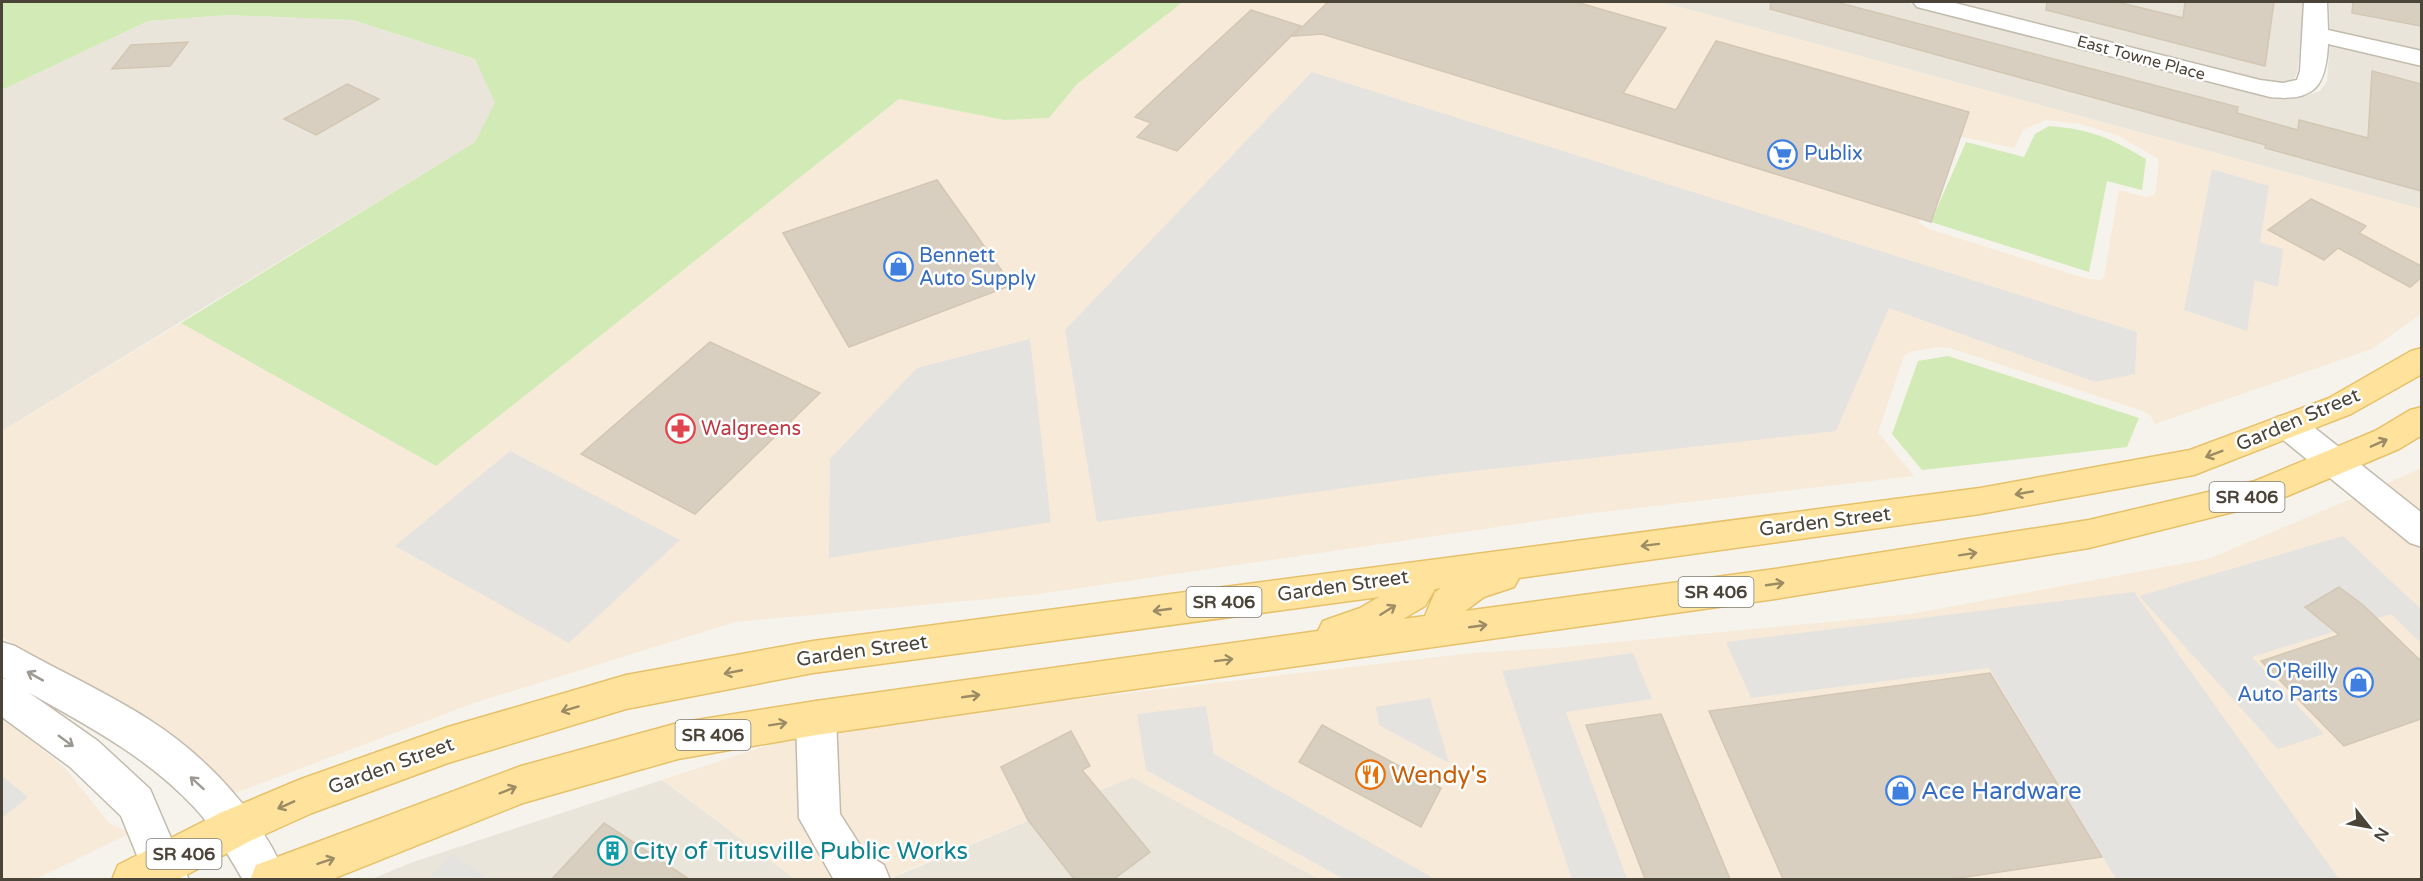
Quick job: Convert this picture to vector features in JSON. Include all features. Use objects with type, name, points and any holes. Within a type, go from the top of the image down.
[{"type":"main road","name":"Garden Street","points":[[155,874],[235,827],[301,798],[448,745],[626,692],[813,657],[2002,497],[2194,462],[2340,406],[2421,359]]},
{"type":"main road","name":"SR 406","points":[[269,879],[342,855],[521,784],[678,741],[816,718],[1776,584],[2090,534],[2261,493],[2387,440],[2421,419]]},
{"type":"main road","points":[[1438,631],[1448,603],[1473,585],[1574,555]]},
{"type":"main road","points":[[1275,654],[1373,619],[1412,595],[1425,575]]},
{"type":"street","name":"East Towne Place","points":[[1925,2],[2247,85],[2277,90],[2297,89],[2308,85],[2312,78],[2316,34]]},
{"type":"street","points":[[2316,2],[2316,34],[2421,59]]},
{"type":"street","points":[[2289,426],[2421,533]]},
{"type":"street","points":[[2,658],[135,732],[210,795],[235,827],[269,879]]},
{"type":"street","points":[[2,695],[84,754],[136,803],[155,874]]},
{"type":"street","points":[[816,718],[820,818],[850,867],[869,879]]},
{"type":"shaded area","points":[[1183,2],[1661,2],[2421,209],[2421,314],[2372,349],[2155,424],[2150,415],[2140,410],[1950,348],[1939,347],[1909,352],[1904,356],[1878,432],[1914,476],[1585,514],[1032,595],[735,622],[477,702],[214,801],[147,720],[2,637],[2,431],[181,323],[436,466],[899,99],[1004,120],[1049,118],[1077,84]],"holes":[[[2045,120],[2081,124],[2119,136],[2157,158],[2159,163],[2155,195],[2146,197],[2119,190],[2104,277],[2100,280],[2088,279],[1929,229],[1919,223],[1919,218],[1957,136],[2014,148],[2023,130]]]},
{"type":"shaded area","points":[[1661,2],[1904,2],[2258,94],[2287,97],[2306,96],[2320,91],[2327,81],[2330,42],[2421,65],[2421,209]]},
{"type":"shaded area","points":[[1946,2],[2302,2],[2302,30],[2297,73],[2294,79],[2285,82],[2256,82]]},
{"type":"shaded area","points":[[2329,2],[2421,2],[2421,54],[2330,32]]},
{"type":"shaded area","points":[[228,15],[351,20],[475,59],[496,103],[475,142],[2,431],[2,90],[148,21]]},
{"type":"shaded area","points":[[1312,72],[2137,332],[2135,374],[2095,382],[1889,308],[1836,431],[1438,475],[1097,522],[1065,330]]},
{"type":"shaded area","points":[[2212,169],[2269,186],[2260,242],[2283,249],[2278,287],[2255,280],[2247,331],[2184,310]]},
{"type":"shaded area","points":[[1030,339],[1051,522],[829,558],[830,459],[917,368]]},
{"type":"shaded area","points":[[510,451],[680,540],[569,643],[395,546]]},
{"type":"shaded area","points":[[2421,468],[2421,519],[2381,486]]},
{"type":"shaded area","points":[[2358,496],[2421,548],[2421,879],[1319,879],[1132,777],[887,879],[795,879],[662,780],[787,739],[992,709],[1472,653],[1555,648],[1911,614],[2208,559]]},
{"type":"shaded area","points":[[2343,536],[2421,609],[2421,643],[2391,614],[2252,657],[2324,734],[2278,749],[2139,596]]},
{"type":"shaded area","points":[[2134,592],[2339,879],[2116,879],[1989,668],[1751,698],[1726,642]]},
{"type":"shaded area","points":[[1633,653],[1652,699],[1566,712],[1627,879],[1572,879],[1502,671]]},
{"type":"shaded area","points":[[1430,698],[1449,763],[1379,725],[1376,707]]},
{"type":"shaded area","points":[[1206,706],[1214,754],[1435,879],[1344,879],[1146,770],[1137,714]]},
{"type":"shaded area","points":[[2,717],[65,768],[109,823],[131,833],[36,879],[2,879]]},
{"type":"shaded area","points":[[2,776],[28,797],[2,818]]},
{"type":"shaded area","points":[[1132,777],[1319,879],[887,880]]},
{"type":"shaded area","points":[[662,780],[795,879],[369,880],[413,862]]},
{"type":"shaded area","points":[[453,854],[488,879],[428,879]]},
{"type":"green space","points":[[2,2],[1183,2],[1077,84],[1049,118],[1004,120],[899,99],[436,466],[181,323],[475,142],[495,103],[475,59],[352,20],[228,15],[148,21],[2,90]]},
{"type":"green space","points":[[2049,126],[2077,129],[2100,136],[2146,159],[2142,190],[2107,181],[2089,272],[1931,222],[1966,142],[2024,157],[2035,134]]},
{"type":"green space","points":[[1948,356],[2139,418],[2127,447],[1922,470],[1892,434],[1918,361]]},
{"type":"building","points":[[1328,2],[1576,2],[1666,28],[1623,93],[1676,110],[1716,41],[1969,112],[1931,222],[1322,34],[1293,36]]},
{"type":"building","points":[[1771,2],[1836,2],[2238,107],[2237,113],[2298,130],[2299,120],[2368,138],[2372,71],[2421,84],[2421,191],[2265,148],[2266,145],[1770,9]]},
{"type":"building","points":[[2047,2],[2117,2],[2183,18],[2185,2],[2274,2],[2265,66],[2046,10]]},
{"type":"building","points":[[2353,2],[2421,2],[2421,26],[2352,13]]},
{"type":"building","points":[[1251,10],[1301,26],[1177,151],[1137,137],[1151,123],[1135,117]]},
{"type":"building","points":[[188,42],[170,66],[112,69],[131,45]]},
{"type":"building","points":[[347,84],[379,99],[316,135],[284,119]]},
{"type":"building","points":[[937,180],[1012,285],[849,347],[783,233]]},
{"type":"building","points":[[2311,199],[2366,226],[2359,233],[2421,266],[2421,278],[2410,287],[2338,248],[2324,260],[2268,230]]},
{"type":"building","points":[[710,342],[820,393],[695,514],[581,454]]},
{"type":"building","points":[[2339,587],[2363,605],[2421,661],[2421,719],[2344,746],[2261,661],[2339,635],[2305,607]]},
{"type":"building","points":[[1990,673],[2102,857],[1952,879],[1783,879],[1709,711]]},
{"type":"building","points":[[1661,714],[1730,879],[1645,879],[1586,725]]},
{"type":"building","name":"Wendy's","points":[[1322,725],[1441,788],[1421,827],[1299,762]]},
{"type":"building","points":[[1071,731],[1090,766],[1082,770],[1150,852],[1114,879],[1074,879],[1028,820],[1001,767]]},
{"type":"building","name":"City of Titusville Public Works","points":[[604,823],[689,879],[552,879]]},
{"type":"place","name":"Publix","points":[[1783,154]]},
{"type":"place","name":"Bennett Auto Supply","points":[[898,267]]},
{"type":"place","name":"Walgreens","points":[[680,429]]},
{"type":"place","name":"O'Reilly Auto Parts","points":[[2359,683]]},
{"type":"place","name":"Wendy's","points":[[1370,775]]},
{"type":"place","name":"Ace Hardware","points":[[1900,791]]},
{"type":"place","name":"City of Titusville Public Works","points":[[612,851]]}]
